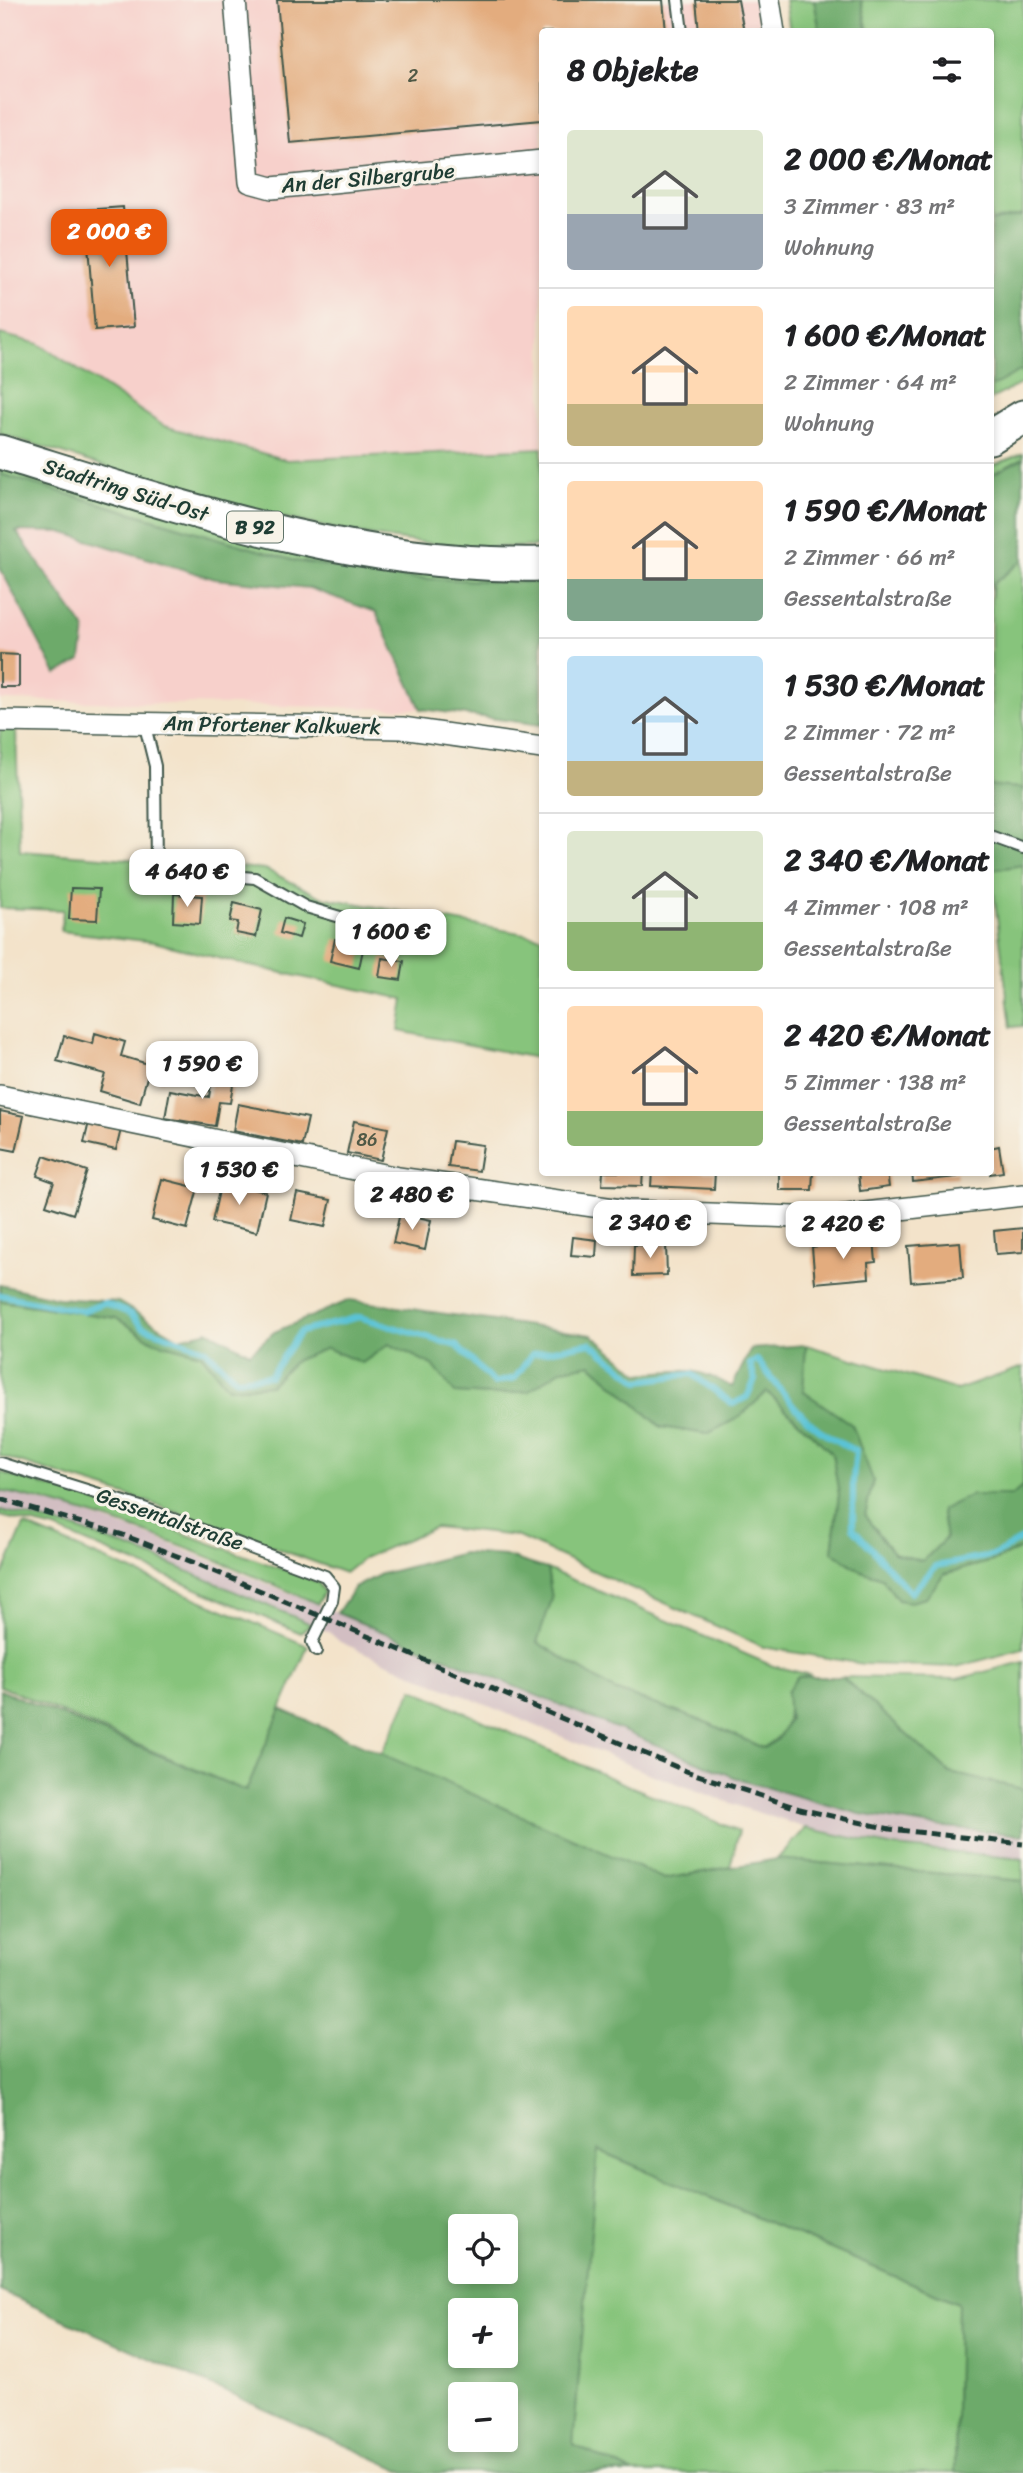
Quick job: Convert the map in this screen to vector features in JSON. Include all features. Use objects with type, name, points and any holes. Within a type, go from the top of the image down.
[{"type":"main road","points":[[994,435],[1023,417]]},
{"type":"main road","name":"Stadtring Süd-Ost","points":[[0,452],[173,505],[303,539],[384,554],[539,564]]},
{"type":"street","name":"An der Silbergrube","points":[[235,0],[250,182],[272,188],[539,161]]},
{"type":"street","points":[[769,0],[773,28]]},
{"type":"street","name":"Am Pfortener Kalkwerk","points":[[0,721],[402,728],[539,748]]},
{"type":"street","points":[[0,1096],[398,1178],[628,1211],[821,1218],[1023,1195]]},
{"type":"lane","points":[[678,0],[682,28]]},
{"type":"lane","points":[[144,722],[155,766],[156,870],[255,878],[306,907],[429,943]]},
{"type":"lane","points":[[994,837],[1023,848]]},
{"type":"lane","name":"Gessentalstraße","points":[[0,1463],[144,1508],[325,1576],[334,1587],[332,1601],[312,1642],[316,1651]]},
{"type":"shaded area","points":[[0,0],[756,0],[760,28],[539,28],[539,448],[287,460],[165,426],[40,344],[0,334]]},
{"type":"shaded area","points":[[0,481],[405,578],[421,709],[0,700]]},
{"type":"shaded area","points":[[0,1491],[73,1510],[158,1539],[744,1781],[860,1814],[925,1825],[1023,1835],[1023,1859],[894,1847],[806,1828],[744,1808],[648,1773],[446,1688],[340,1642],[330,1633],[311,1624],[154,1557],[74,1528],[0,1510]]},
{"type":"green space","points":[[785,0],[814,0],[819,28],[790,28]]},
{"type":"green space","points":[[814,0],[861,0],[866,28],[819,28]]},
{"type":"green space","points":[[861,0],[1023,0],[1023,215],[994,220],[994,28],[867,28]]},
{"type":"green space","points":[[1023,215],[1023,369],[994,385],[994,221]]},
{"type":"green space","points":[[0,334],[39,344],[164,426],[287,460],[539,448],[539,546],[473,546],[404,540],[335,529],[200,495],[0,434]]},
{"type":"green space","points":[[1023,369],[1023,383],[994,398],[994,385]]},
{"type":"green space","points":[[1023,453],[1023,458],[994,473],[994,465]]},
{"type":"green space","points":[[1023,458],[1023,560],[994,583],[994,473]]},
{"type":"green space","points":[[0,465],[539,576],[539,583],[405,578],[295,561],[0,474]]},
{"type":"green space","points":[[0,474],[295,561],[405,578],[539,583],[539,725],[421,709],[376,612],[309,588],[215,579],[61,532],[16,531],[85,629],[81,660],[56,674],[0,568]]},
{"type":"green space","points":[[1023,560],[1023,789],[994,787],[994,583]]},
{"type":"green space","points":[[0,730],[16,730],[20,851],[265,869],[321,897],[539,936],[539,1058],[399,1031],[404,999],[154,942],[61,931],[63,910],[0,908]]},
{"type":"green space","points":[[994,786],[1023,788],[1023,865],[994,870]]},
{"type":"green space","points":[[1023,865],[1023,1026],[1011,1027],[994,894],[994,870]]},
{"type":"green space","points":[[0,1285],[58,1298],[118,1302],[179,1338],[209,1331],[250,1353],[274,1332],[350,1300],[592,1335],[640,1374],[697,1372],[732,1387],[751,1349],[806,1345],[803,1391],[852,1425],[873,1480],[865,1516],[893,1553],[923,1561],[946,1538],[941,1510],[971,1495],[1013,1495],[1023,1486],[1023,1547],[996,1560],[944,1574],[926,1598],[910,1602],[898,1600],[882,1578],[862,1571],[832,1552],[839,1494],[832,1453],[767,1392],[738,1418],[707,1434],[661,1427],[591,1364],[562,1369],[529,1391],[490,1395],[455,1393],[433,1365],[389,1344],[362,1363],[327,1348],[296,1360],[270,1385],[228,1388],[201,1354],[153,1341],[116,1318],[0,1301]]},
{"type":"green space","points":[[0,1301],[116,1318],[153,1341],[201,1354],[229,1388],[270,1385],[296,1360],[327,1348],[362,1363],[389,1344],[433,1365],[456,1393],[490,1395],[528,1391],[562,1369],[591,1364],[661,1427],[707,1434],[738,1418],[767,1392],[832,1453],[839,1494],[832,1552],[861,1571],[882,1578],[898,1600],[937,1581],[944,1574],[996,1560],[1023,1547],[1023,1649],[956,1667],[863,1664],[763,1647],[516,1536],[435,1527],[364,1558],[345,1573],[148,1502],[0,1456]]},
{"type":"green space","points":[[806,1345],[957,1390],[1023,1367],[1023,1486],[1013,1495],[971,1495],[946,1538],[923,1561],[893,1553],[865,1516],[873,1480],[803,1391]]},
{"type":"green space","points":[[0,1472],[83,1497],[318,1582],[324,1592],[318,1604],[162,1539],[41,1500],[0,1491]]},
{"type":"green space","points":[[0,1510],[74,1528],[154,1557],[311,1624],[301,1633],[55,1529],[0,1516]]},
{"type":"green space","points":[[24,1525],[308,1646],[246,1791],[0,1686],[0,1581]]},
{"type":"green space","points":[[463,1553],[505,1556],[547,1569],[552,1599],[537,1642],[614,1690],[708,1723],[763,1748],[778,1739],[789,1719],[787,1692],[797,1677],[842,1677],[950,1773],[1023,1789],[1023,1835],[925,1825],[860,1814],[744,1781],[337,1613],[354,1588],[381,1574]]},
{"type":"green space","points":[[547,1569],[773,1666],[811,1675],[797,1677],[791,1688],[788,1716],[782,1731],[763,1748],[708,1723],[614,1690],[537,1642],[552,1599]]},
{"type":"green space","points":[[1023,1662],[1023,1789],[950,1773],[842,1677],[957,1679]]},
{"type":"green space","points":[[413,1689],[608,1777],[739,1831],[730,1867],[664,1879],[380,1756]]},
{"type":"green space","points":[[0,1690],[246,1791],[281,1709],[664,1879],[777,1859],[1023,1881],[1023,2473],[955,2473],[958,2303],[598,2150],[573,2445],[634,2473],[407,2473],[0,2291]]},
{"type":"green space","points":[[806,1828],[894,1847],[1023,1859],[1023,1881],[777,1859]]},
{"type":"green space","points":[[597,2150],[958,2303],[955,2473],[634,2473],[573,2445]]},
{"type":"building","points":[[277,0],[663,0],[666,28],[539,28],[539,120],[290,143]]},
{"type":"building","points":[[696,0],[738,0],[743,28],[699,28]]},
{"type":"building","points":[[123,207],[134,327],[95,330],[85,210]]},
{"type":"building","points":[[0,654],[19,655],[19,687],[0,687]]},
{"type":"building","points":[[71,888],[99,889],[97,920],[69,919]]},
{"type":"building","points":[[174,894],[202,896],[200,924],[173,922]]},
{"type":"building","points":[[234,903],[262,910],[256,937],[236,933],[238,922],[230,921]]},
{"type":"building","points":[[284,918],[303,924],[299,938],[280,933]]},
{"type":"building","points":[[335,939],[364,945],[359,968],[330,961]]},
{"type":"building","points":[[382,958],[404,961],[401,980],[379,977]]},
{"type":"building","points":[[95,1033],[125,1042],[121,1056],[148,1064],[150,1057],[169,1062],[163,1081],[147,1077],[140,1103],[100,1091],[105,1074],[57,1061],[64,1036],[93,1044]]},
{"type":"building","points":[[213,1070],[235,1073],[230,1103],[219,1102],[215,1126],[165,1118],[170,1090],[209,1097]]},
{"type":"building","points":[[238,1104],[308,1118],[302,1145],[233,1131]]},
{"type":"building","points":[[0,1111],[24,1116],[16,1151],[0,1148]]},
{"type":"building","points":[[354,1121],[388,1128],[381,1160],[347,1153]]},
{"type":"building","points":[[89,1122],[121,1129],[116,1150],[84,1143]]},
{"type":"building","points":[[452,1141],[483,1145],[479,1171],[448,1167]]},
{"type":"building","points":[[999,1146],[1003,1172],[994,1173],[994,1147]]},
{"type":"building","points":[[44,1156],[87,1171],[73,1214],[46,1205],[54,1182],[37,1176]]},
{"type":"building","points":[[603,1176],[643,1176],[642,1186],[602,1185]]},
{"type":"building","points":[[652,1176],[715,1176],[714,1189],[651,1186]]},
{"type":"building","points":[[779,1176],[813,1176],[812,1190],[779,1190]]},
{"type":"building","points":[[858,1176],[888,1176],[889,1187],[860,1191]]},
{"type":"building","points":[[912,1176],[957,1177],[913,1182]]},
{"type":"building","points":[[162,1179],[198,1188],[187,1229],[152,1220]]},
{"type":"building","points":[[221,1182],[266,1192],[257,1232],[212,1222]]},
{"type":"building","points":[[297,1193],[331,1200],[325,1227],[291,1220]]},
{"type":"building","points":[[400,1213],[431,1220],[425,1250],[393,1243]]},
{"type":"building","points":[[1023,1228],[1023,1252],[996,1254],[994,1231]]},
{"type":"building","points":[[573,1237],[597,1240],[596,1257],[571,1255]]},
{"type":"building","points":[[874,1239],[876,1262],[868,1263],[869,1278],[815,1283],[812,1247]]},
{"type":"building","points":[[960,1242],[963,1278],[911,1282],[908,1246]]},
{"type":"building","points":[[666,1244],[667,1275],[633,1276],[634,1245]]},
{"type":"waterway","points":[[0,1295],[83,1311],[104,1303],[131,1314],[143,1327],[205,1349],[236,1379],[270,1376],[300,1332],[359,1317],[457,1346],[494,1383],[515,1378],[532,1354],[590,1343],[639,1381],[692,1374],[733,1404],[747,1397],[755,1380],[750,1364],[757,1360],[800,1413],[823,1432],[856,1451],[853,1528],[911,1593],[936,1566],[995,1555],[1023,1538]]},
{"type":"railway","points":[[0,1499],[123,1535],[195,1563],[686,1771],[800,1809],[890,1829],[1023,1844]]}]
